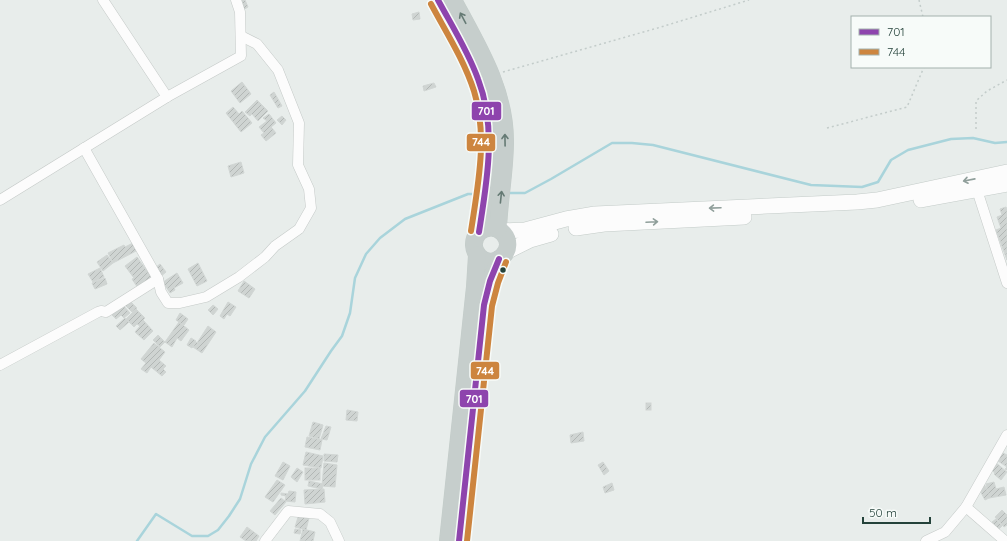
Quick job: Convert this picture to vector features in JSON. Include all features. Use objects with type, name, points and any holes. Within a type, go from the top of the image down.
[{"type":"highway","points":[[438,0],[472,65],[482,90],[488,116],[495,177],[495,223],[507,239],[508,246],[490,281],[484,305],[459,541]]},
{"type":"highway","points":[[453,0],[492,76],[498,92],[504,125],[505,142],[495,177]]},
{"type":"highway","points":[[448,541],[475,287],[477,255],[474,239],[479,232],[495,223]]},
{"type":"highway","points":[[477,255],[485,261],[490,262],[502,256]]},
{"type":"main road","points":[[495,223],[525,230],[566,219],[595,214],[864,202],[1007,172]]},
{"type":"main road","points":[[502,256],[520,244],[538,237],[590,225],[868,210],[1007,184]]},
{"type":"street","points":[[103,0],[167,97]]},
{"type":"street","points":[[0,200],[167,97],[241,56],[240,12],[236,0]]},
{"type":"street","points":[[84,148],[158,279],[161,292],[168,303],[180,303],[206,297],[239,277],[265,257],[275,246],[299,229],[311,208],[309,189],[298,166],[299,122],[278,70],[257,44],[241,36]]},
{"type":"street","points":[[977,190],[1007,283]]},
{"type":"street","points":[[0,365],[98,312],[106,312],[158,279]]},
{"type":"street","points":[[926,541],[945,532],[966,507],[1007,435]]},
{"type":"street","points":[[966,507],[1005,541]]},
{"type":"street","points":[[265,541],[288,511],[320,514],[330,522],[339,541]]},
{"type":"path","points":[[492,76],[749,0]]},
{"type":"path","points":[[919,0],[923,16]]},
{"type":"path","points":[[827,128],[907,107],[924,68]]},
{"type":"path","points":[[976,128],[976,101],[987,91],[1007,80]]},
{"type":"building","points":[[238,0],[245,0],[248,7],[243,10]]},
{"type":"building","points":[[419,12],[420,19],[413,20],[412,14]]},
{"type":"building","points":[[242,82],[251,94],[240,103],[231,91]]},
{"type":"building","points":[[434,83],[436,87],[424,91],[423,86]]},
{"type":"building","points":[[274,92],[282,106],[278,108],[270,95]]},
{"type":"building","points":[[257,100],[268,111],[258,121],[252,114],[250,116],[245,112]]},
{"type":"building","points":[[233,107],[239,114],[242,111],[252,123],[241,132],[226,113]]},
{"type":"building","points":[[269,114],[276,123],[271,127],[276,133],[266,141],[261,135],[264,133],[259,127],[267,121],[263,118]]},
{"type":"building","points":[[282,116],[286,120],[282,125],[277,120]]},
{"type":"building","points":[[241,162],[244,173],[231,177],[228,166]]},
{"type":"building","points":[[1006,207],[1007,260],[996,230],[1001,228],[997,217],[1002,215],[1000,209]]},
{"type":"building","points":[[135,242],[138,250],[113,263],[108,253],[124,245],[125,247]]},
{"type":"building","points":[[107,255],[113,263],[103,271],[97,262]]},
{"type":"building","points":[[137,257],[152,278],[138,288],[132,279],[134,278],[125,266]]},
{"type":"building","points":[[198,263],[207,281],[197,286],[188,269]]},
{"type":"building","points":[[160,264],[166,272],[161,276],[155,268]]},
{"type":"building","points":[[100,268],[104,277],[93,282],[88,274]]},
{"type":"building","points":[[177,273],[183,283],[174,288],[175,290],[170,293],[163,282]]},
{"type":"building","points":[[105,278],[107,284],[95,289],[92,283]]},
{"type":"building","points":[[244,281],[255,289],[249,298],[238,291]]},
{"type":"building","points":[[129,300],[137,308],[132,312],[124,304]]},
{"type":"building","points":[[228,302],[236,307],[230,316],[227,314],[224,319],[220,316]]},
{"type":"building","points":[[122,304],[130,313],[124,318],[121,315],[116,319],[111,314]]},
{"type":"building","points":[[213,305],[218,309],[213,315],[208,310]]},
{"type":"building","points":[[136,309],[145,318],[143,320],[153,331],[144,340],[135,332],[140,326],[137,324],[134,327],[126,319]]},
{"type":"building","points":[[180,313],[188,319],[184,325],[176,320]]},
{"type":"building","points":[[125,318],[129,322],[120,330],[116,326]]},
{"type":"building","points":[[179,322],[189,330],[181,341],[177,338],[172,347],[165,342]]},
{"type":"building","points":[[208,326],[216,332],[202,353],[193,347]]},
{"type":"building","points":[[158,335],[165,342],[160,347],[153,340]]},
{"type":"building","points":[[191,338],[196,341],[192,348],[187,345]]},
{"type":"building","points":[[154,343],[165,352],[159,360],[166,366],[163,369],[166,372],[162,376],[151,367],[147,373],[141,369],[146,363],[141,359]]},
{"type":"building","points":[[646,403],[651,403],[651,410],[646,410]]},
{"type":"building","points":[[347,410],[358,412],[357,421],[346,420]]},
{"type":"building","points":[[313,422],[323,425],[319,439],[309,436]]},
{"type":"building","points":[[326,426],[331,427],[327,440],[321,439]]},
{"type":"building","points":[[583,432],[584,441],[571,443],[570,435]]},
{"type":"building","points":[[307,437],[322,440],[320,450],[305,447]]},
{"type":"building","points":[[306,452],[323,456],[321,468],[303,465]]},
{"type":"building","points":[[1001,452],[1007,455],[1007,467],[998,461],[1000,459],[997,457]]},
{"type":"building","points":[[324,454],[338,455],[337,462],[324,461]]},
{"type":"building","points":[[283,462],[290,466],[283,480],[275,476]]},
{"type":"building","points":[[603,462],[609,471],[604,475],[598,465]]},
{"type":"building","points":[[995,462],[1007,472],[1001,480],[990,469]]},
{"type":"building","points":[[324,463],[337,465],[335,487],[322,486]]},
{"type":"building","points":[[297,468],[303,472],[297,482],[291,477]]},
{"type":"building","points":[[305,468],[320,468],[320,480],[305,480]]},
{"type":"building","points":[[277,480],[285,485],[273,502],[265,497]]},
{"type":"building","points":[[309,481],[323,484],[322,489],[308,486]]},
{"type":"building","points":[[994,482],[996,489],[1004,487],[1006,495],[989,498],[986,484]]},
{"type":"building","points":[[612,483],[614,490],[605,493],[603,487]]},
{"type":"building","points":[[984,484],[991,497],[985,500],[978,487]]},
{"type":"building","points":[[324,489],[325,502],[305,504],[304,490]]},
{"type":"building","points":[[289,491],[296,492],[295,502],[285,501],[286,496],[281,495],[281,493],[288,494]]},
{"type":"building","points":[[281,498],[286,502],[275,515],[270,511]]},
{"type":"building","points":[[1002,510],[1007,515],[1007,525],[1004,527],[995,517]]},
{"type":"building","points":[[299,514],[309,518],[306,530],[295,527]]},
{"type":"building","points":[[996,519],[1002,526],[998,530],[992,522]]},
{"type":"building","points":[[247,527],[259,536],[256,541],[246,541],[240,537]]},
{"type":"building","points":[[295,529],[301,530],[300,534],[294,533]]},
{"type":"building","points":[[303,529],[315,532],[313,541],[300,541]]},
{"type":"waterway","points":[[506,193],[525,193],[612,143],[653,145],[811,185],[862,187],[878,182],[891,160],[908,150],[951,139],[973,138],[995,143],[1007,142]]},
{"type":"waterway","points":[[137,541],[156,514],[192,536],[208,536],[218,530],[240,499],[251,464],[265,437],[305,391],[342,336],[350,313],[355,278],[366,254],[380,238],[405,219],[468,194],[479,194]]},
{"type":"transit line","name":"701","points":[[438,0],[470,58],[484,98],[489,135],[489,155],[479,232]]},
{"type":"transit line","name":"744","points":[[431,4],[465,68],[474,91],[478,108],[481,143],[480,161],[471,231]]},
{"type":"transit line","name":"701","points":[[459,541],[484,305],[490,281],[499,259]]},
{"type":"transit line","name":"744","points":[[467,541],[492,306],[498,283],[506,262]]}]
